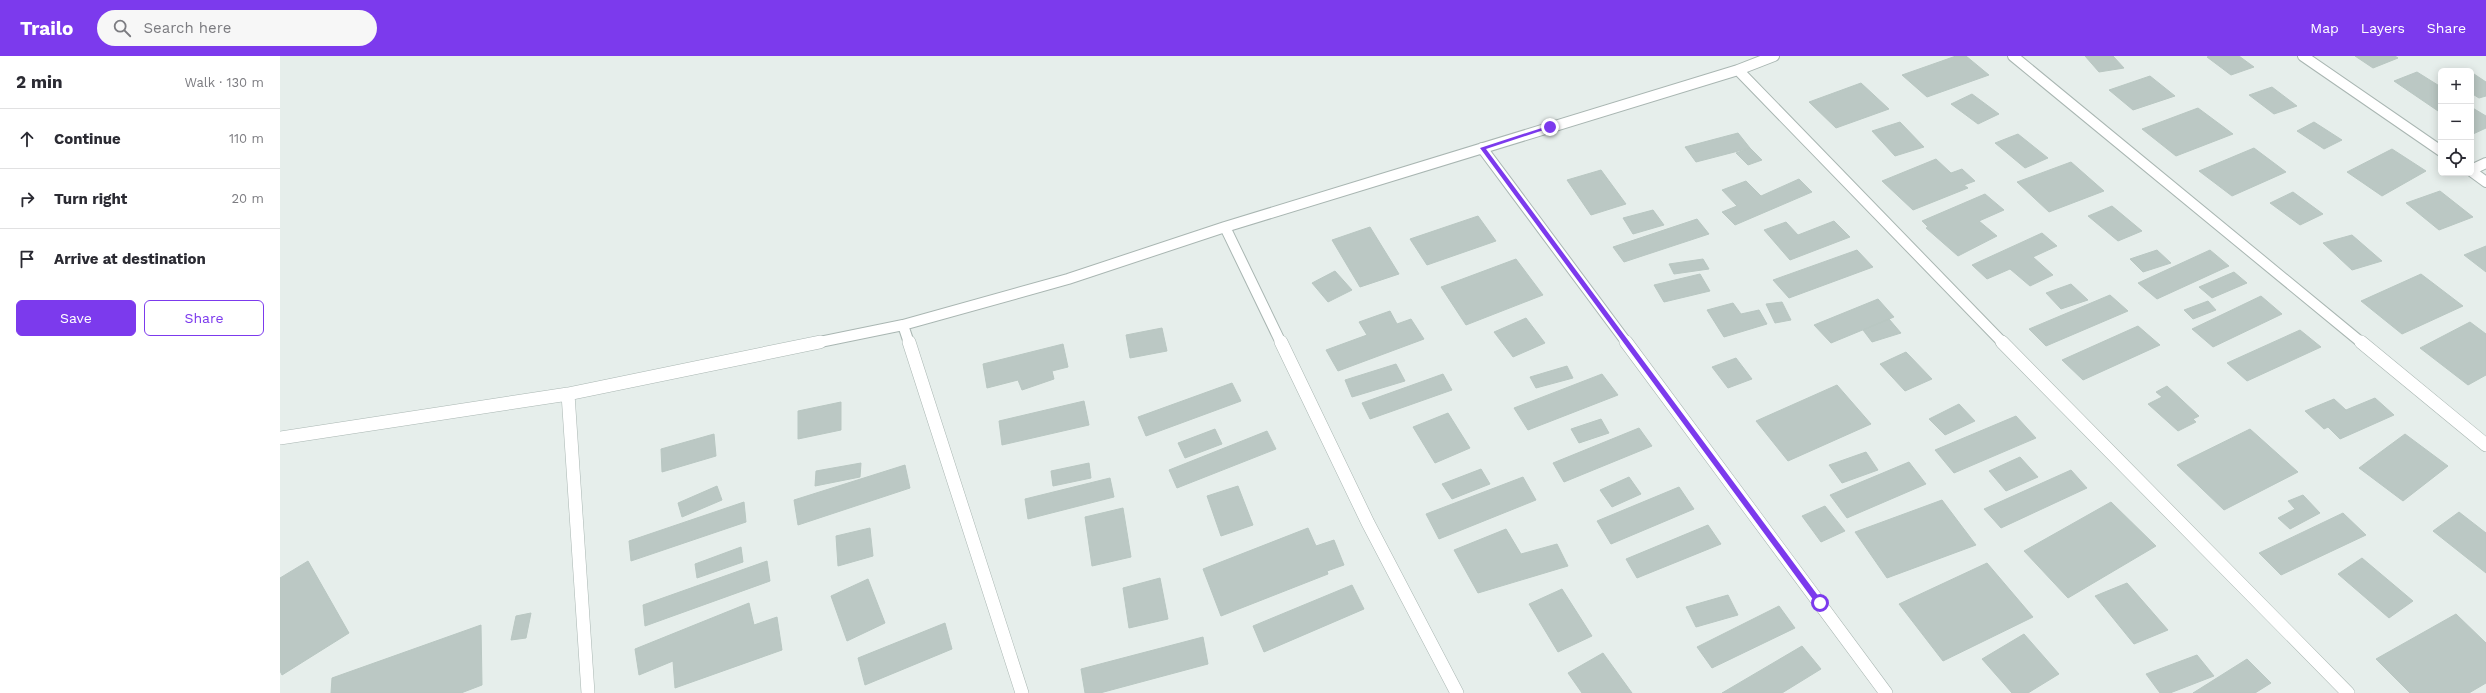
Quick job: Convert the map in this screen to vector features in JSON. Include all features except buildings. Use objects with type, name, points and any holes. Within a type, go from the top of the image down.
[{"type":"street","points":[[280,438],[568,394],[903,325],[1068,279],[1225,227],[1738,70],[1774,56]]},
{"type":"street","points":[[2013,56],[2486,445]]},
{"type":"street","points":[[2303,56],[2438,149]]},
{"type":"street","points":[[1738,70],[2147,492],[2348,693]]},
{"type":"street","points":[[1482,148],[1886,693]]},
{"type":"street","points":[[2474,169],[2486,163]]},
{"type":"street","points":[[2474,173],[2486,182]]},
{"type":"street","points":[[1225,227],[1368,524],[1457,693]]},
{"type":"street","points":[[903,325],[1022,693]]},
{"type":"street","points":[[568,394],[588,693]]},
{"type":"route","points":[[1550,127],[1482,148],[1820,603]]}]
